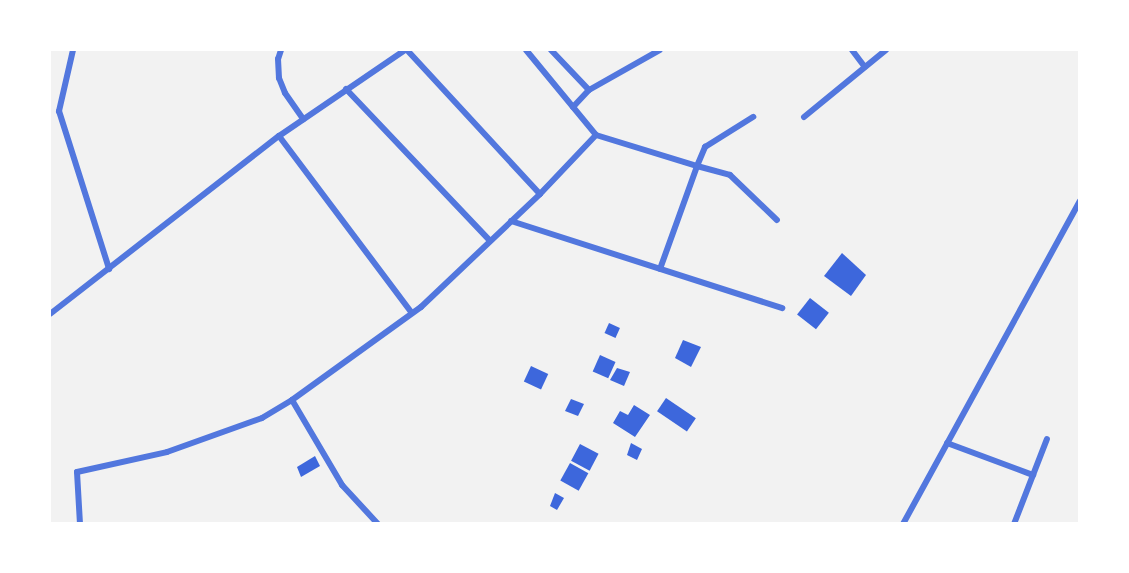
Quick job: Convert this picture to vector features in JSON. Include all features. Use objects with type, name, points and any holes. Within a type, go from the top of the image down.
[{"type":"street","points":[[74,50],[59,111],[109,269]]},
{"type":"street","points":[[281,50],[278,59],[279,78],[285,93],[303,119]]},
{"type":"street","points":[[50,314],[279,136],[406,50],[540,194]]},
{"type":"street","points":[[526,50],[596,135],[730,176],[777,220]]},
{"type":"street","points":[[551,50],[589,90]]},
{"type":"street","points":[[573,107],[589,90],[660,50]]},
{"type":"street","points":[[852,50],[865,67]]},
{"type":"street","points":[[804,117],[886,50]]},
{"type":"street","points":[[346,90],[490,241]]},
{"type":"street","points":[[660,269],[705,147],[753,117]]},
{"type":"street","points":[[80,524],[77,472],[167,452],[262,418],[292,400],[421,307],[540,194],[596,135]]},
{"type":"street","points":[[279,136],[411,312]]},
{"type":"street","points":[[903,524],[1080,201]]},
{"type":"street","points":[[511,221],[782,308]]},
{"type":"street","points":[[292,400],[342,485],[378,524]]},
{"type":"street","points":[[1014,524],[1047,439]]},
{"type":"street","points":[[947,443],[1033,475]]},
{"type":"building","points":[[842,253],[866,275],[851,296],[824,276]]},
{"type":"building","points":[[810,298],[829,313],[816,329],[797,315]]},
{"type":"building","points":[[609,323],[620,328],[615,338],[605,333]]},
{"type":"building","points":[[683,340],[701,347],[691,367],[675,358]]},
{"type":"building","points":[[600,355],[616,362],[608,378],[593,371]]},
{"type":"building","points":[[531,366],[548,374],[541,389],[524,381]]},
{"type":"building","points":[[617,368],[630,372],[624,386],[610,380]]},
{"type":"building","points":[[666,398],[696,418],[687,431],[657,411]]},
{"type":"building","points":[[571,399],[584,404],[578,416],[565,411]]},
{"type":"building","points":[[634,405],[650,415],[635,437],[613,423],[620,411],[628,415]]},
{"type":"building","points":[[631,443],[642,449],[637,460],[627,455]]},
{"type":"building","points":[[580,444],[599,454],[590,471],[571,461]]},
{"type":"building","points":[[315,456],[320,466],[301,477],[297,467]]},
{"type":"building","points":[[570,463],[588,473],[579,491],[560,480]]},
{"type":"building","points":[[555,493],[564,498],[557,510],[550,506]]}]
